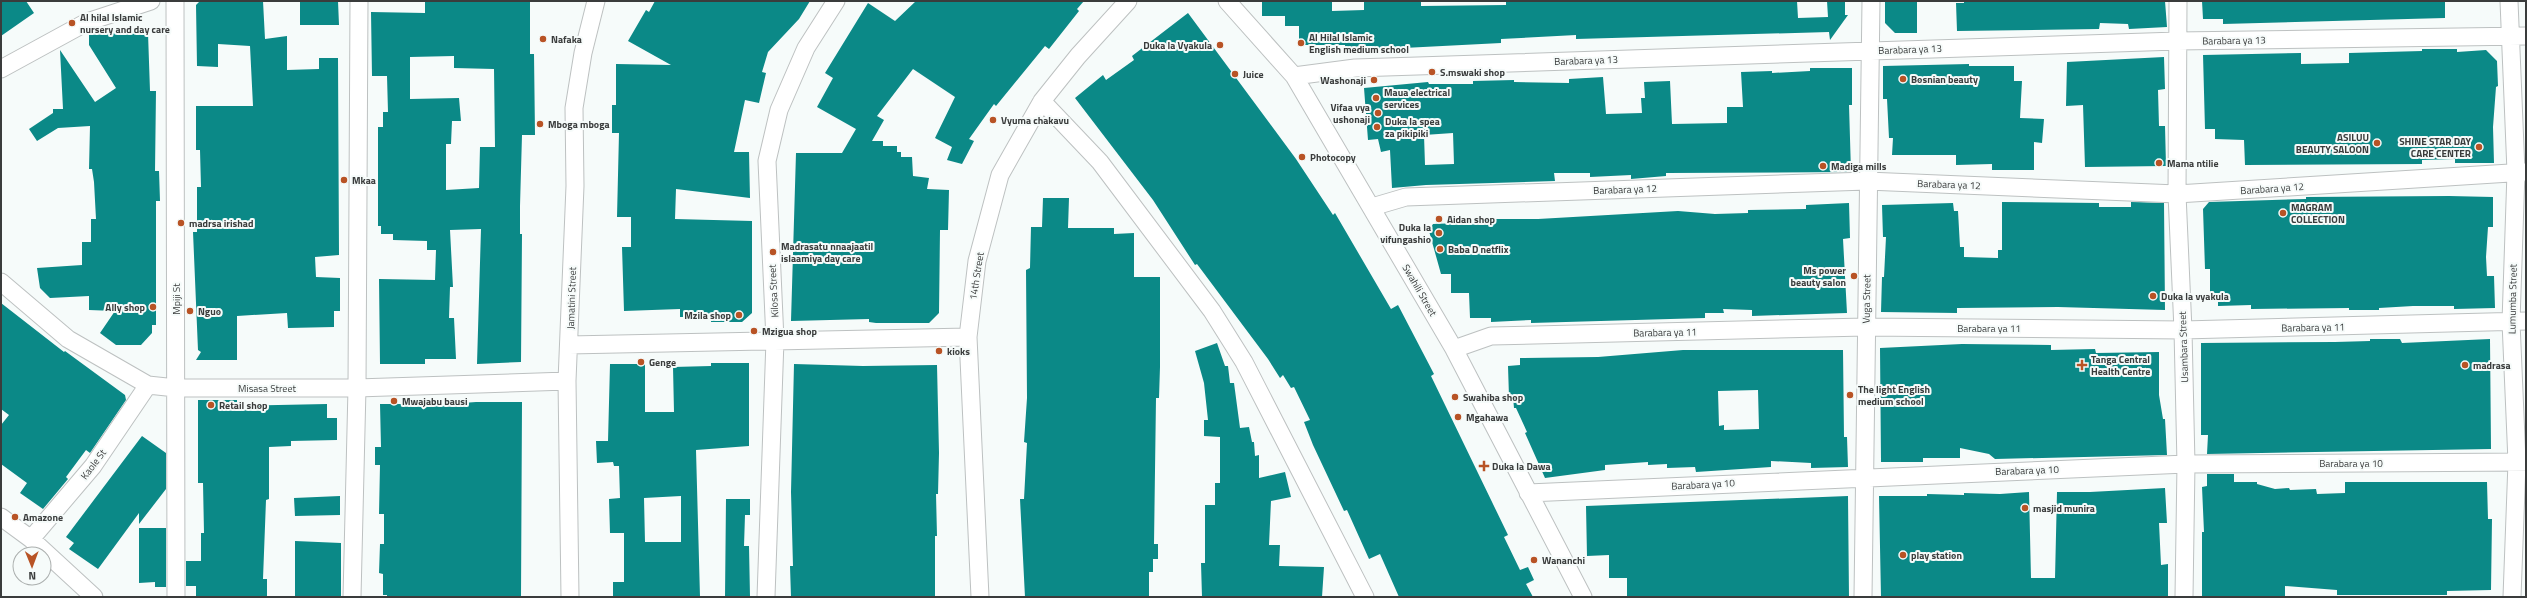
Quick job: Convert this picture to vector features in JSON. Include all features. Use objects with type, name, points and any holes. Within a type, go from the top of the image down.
[{"type":"street","points":[[1,69],[87,22],[151,1]]},
{"type":"street","name":"Mpiji St","points":[[174,1],[176,597]]},
{"type":"street","points":[[352,597],[356,388],[359,1]]},
{"type":"street","name":"Jamatini Street","points":[[570,597],[567,381],[575,186],[574,108],[583,53],[596,1]]},
{"type":"street","name":"Kilosa Street","points":[[766,597],[775,340],[768,161],[779,110],[806,48],[836,1]]},
{"type":"street","name":"14th Street","points":[[980,597],[968,337],[976,261],[1000,176],[1042,101],[1078,56],[1128,1]]},
{"type":"street","name":"Swahili Street","points":[[1227,1],[1294,76],[1454,349],[1528,493],[1584,597]]},
{"type":"street","name":"Vuga Street","points":[[1863,597],[1865,327],[1871,1]]},
{"type":"street","name":"Usambara Street","points":[[2178,1],[2176,194],[2183,330],[2186,464],[2184,597]]},
{"type":"street","name":"Lumumba Street","points":[[2509,1],[2518,36],[2521,172],[2518,322],[2522,462],[2512,597]]},
{"type":"street","name":"Barabara ya 13","points":[[1294,76],[1355,68],[1870,50],[2177,41],[2518,36]]},
{"type":"street","points":[[1042,101],[1100,162],[1212,311],[1244,362],[1365,597]]},
{"type":"street","name":"Barabara ya 12","points":[[1372,207],[1406,197],[1867,181],[2176,194],[2521,172]]},
{"type":"street","name":"Misasa Street","points":[[1,282],[68,339],[148,385],[176,388],[356,388],[567,381]]},
{"type":"street","name":"Barabara ya 11","points":[[1454,349],[1490,336],[1865,327],[2183,330],[2518,322]]},
{"type":"street","points":[[569,345],[968,337]]},
{"type":"street","name":"Kaole St","points":[[31,539],[93,466],[148,385]]},
{"type":"street","name":"Barabara ya 10","points":[[1528,493],[1863,477],[2186,464],[2522,462]]},
{"type":"street","points":[[1,517],[31,539],[94,597]]},
{"type":"building","points":[[1,1],[26,1],[34,13],[1,36]]},
{"type":"building","points":[[200,1],[263,1],[265,39],[287,36],[287,70],[319,69],[319,58],[338,58],[339,255],[315,257],[316,277],[340,278],[340,311],[334,311],[334,327],[288,328],[287,313],[237,316],[237,360],[196,360],[201,352],[198,350],[193,232],[197,232],[197,187],[201,187],[200,150],[196,150],[196,106],[253,106],[250,46],[218,44],[218,67],[197,66],[196,5]]},
{"type":"building","points":[[300,1],[338,1],[339,25],[300,25]]},
{"type":"building","points":[[425,1],[530,1],[530,54],[534,54],[535,135],[522,135],[520,206],[520,234],[522,234],[521,362],[477,364],[481,229],[450,230],[453,287],[450,287],[449,318],[454,318],[456,359],[425,359],[425,364],[380,364],[379,279],[435,280],[436,250],[427,250],[427,241],[393,240],[393,234],[381,234],[381,226],[378,226],[378,127],[383,127],[383,112],[388,112],[387,76],[372,76],[371,12],[425,13]],"holes":[[[454,56],[454,68],[494,69],[495,147],[480,147],[479,188],[446,190],[446,144],[451,144],[452,121],[461,121],[459,98],[410,99],[410,57]]]},
{"type":"building","points":[[655,1],[810,1],[799,19],[768,52],[762,72],[766,73],[759,103],[745,100],[734,152],[749,152],[750,198],[676,189],[675,219],[752,221],[752,313],[742,322],[711,322],[711,317],[680,317],[680,309],[624,311],[622,247],[631,247],[631,217],[617,217],[619,133],[612,133],[612,105],[616,105],[616,64],[671,65],[628,41],[646,10],[649,12]]},
{"type":"building","points":[[916,1],[1084,1],[1077,9],[1079,11],[1049,49],[1045,46],[996,106],[994,104],[969,139],[974,141],[962,164],[947,160],[952,147],[935,138],[955,97],[913,69],[877,116],[884,120],[872,141],[883,141],[883,146],[897,146],[897,152],[901,152],[901,157],[912,157],[913,176],[929,178],[927,189],[949,190],[948,230],[940,230],[939,313],[929,323],[876,323],[869,322],[869,319],[791,321],[796,153],[842,153],[856,129],[817,107],[833,78],[825,73],[868,3],[895,21]]},
{"type":"building","points":[[1262,1],[1332,1],[1332,11],[1364,10],[1364,1],[1421,1],[1421,6],[1506,5],[1506,1],[1797,1],[1798,18],[1828,17],[1827,1],[1845,1],[1845,15],[1848,15],[1830,40],[1829,32],[1576,39],[1576,35],[1501,39],[1501,43],[1345,51],[1345,45],[1299,45],[1299,26],[1285,26],[1285,16],[1262,16]]},
{"type":"building","points":[[1885,1],[1917,1],[1917,33],[1895,33],[1885,23]]},
{"type":"building","points":[[1964,1],[2165,1],[2167,27],[2129,29],[2128,24],[2100,23],[2099,29],[1957,31],[1956,3],[1964,3]]},
{"type":"building","points":[[2202,1],[2445,1],[2445,18],[2223,24],[2223,19],[2203,19]]},
{"type":"building","points":[[1188,13],[1296,159],[1333,215],[1335,213],[1391,309],[1398,305],[1434,374],[1431,376],[1508,535],[1504,537],[1520,570],[1528,567],[1534,580],[1526,584],[1533,597],[1399,597],[1380,554],[1369,559],[1347,510],[1344,511],[1313,445],[1304,422],[1310,420],[1294,387],[1291,388],[1283,375],[1280,378],[1268,359],[1197,264],[1195,265],[1153,200],[1075,98],[1103,75],[1106,80],[1134,60],[1132,56]]},
{"type":"building","points":[[89,33],[148,33],[150,91],[156,91],[155,171],[159,171],[160,201],[156,201],[156,325],[152,325],[152,333],[141,345],[116,345],[100,333],[115,311],[89,310],[89,296],[50,298],[40,288],[37,268],[82,265],[82,242],[91,242],[91,219],[96,219],[94,182],[92,169],[89,169],[90,126],[58,128],[37,141],[29,129],[53,113],[53,109],[63,109],[60,50],[95,102],[116,88],[89,45]]},
{"type":"building","points":[[2422,49],[2457,49],[2457,52],[2486,50],[2497,61],[2498,86],[2496,87],[2493,127],[2494,163],[2455,163],[2455,159],[2422,160],[2422,164],[2245,165],[2244,140],[2215,139],[2215,129],[2205,129],[2203,55],[2301,53],[2301,64],[2349,63],[2349,53],[2422,51]]},
{"type":"building","points":[[2164,57],[2165,89],[2158,90],[2159,126],[2165,126],[2166,166],[2085,167],[2083,105],[2066,106],[2067,62]]},
{"type":"building","points":[[1969,64],[1969,66],[2014,66],[2014,81],[2022,81],[2020,118],[2044,119],[2042,143],[2034,142],[2034,170],[1992,170],[1992,164],[1956,165],[1956,155],[1892,155],[1893,138],[1889,138],[1887,99],[1883,99],[1883,66]]},
{"type":"building","points":[[1810,68],[1852,68],[1852,105],[1849,105],[1851,172],[1666,173],[1666,176],[1631,179],[1631,175],[1590,177],[1590,173],[1554,173],[1555,181],[1426,185],[1392,188],[1390,150],[1381,152],[1378,139],[1368,140],[1364,88],[1428,82],[1429,84],[1473,84],[1473,81],[1514,80],[1514,82],[1569,83],[1569,79],[1603,77],[1606,114],[1642,113],[1641,98],[1645,98],[1644,82],[1670,81],[1672,124],[1727,123],[1727,107],[1743,107],[1741,72],[1772,71],[1772,73],[1810,71]],"holes":[[[1453,133],[1454,164],[1425,165],[1424,135]]]},
{"type":"building","points":[[2306,197],[2493,197],[2493,227],[2488,227],[2486,257],[2487,276],[2494,276],[2495,308],[2454,309],[2454,306],[2413,306],[2379,308],[2379,310],[2349,310],[2349,308],[2251,309],[2251,305],[2218,306],[2218,301],[2210,301],[2210,269],[2205,269],[2203,209],[2209,202],[2306,199]]},
{"type":"building","points":[[1043,198],[1069,198],[1068,228],[1114,228],[1114,234],[1134,233],[1134,277],[1160,277],[1160,367],[1159,398],[1156,398],[1154,544],[1158,544],[1158,559],[1153,559],[1153,572],[1149,572],[1149,597],[1025,597],[1020,499],[1024,499],[1027,443],[1024,442],[1027,398],[1026,270],[1030,268],[1031,227],[1042,227]]},
{"type":"building","points":[[2002,202],[2099,203],[2099,207],[2131,207],[2131,202],[2164,203],[2165,310],[2058,307],[1957,308],[1957,313],[1881,312],[1882,277],[1884,277],[1886,237],[1883,237],[1882,205],[1953,203],[1954,211],[1958,211],[1960,247],[1964,247],[1964,257],[1998,258],[1998,250],[2002,250]]},
{"type":"building","points":[[1849,203],[1850,238],[1843,239],[1847,313],[1752,316],[1752,310],[1723,309],[1724,313],[1705,313],[1705,318],[1531,323],[1531,320],[1491,322],[1491,318],[1470,318],[1469,293],[1451,293],[1451,274],[1441,274],[1429,231],[1433,224],[1486,222],[1486,219],[1538,219],[1678,211],[1715,214],[1748,213],[1748,210],[1806,209],[1806,205]]},
{"type":"building","points":[[1,303],[64,352],[65,351],[125,395],[126,400],[90,453],[86,450],[66,477],[68,479],[43,509],[20,493],[27,483],[1,464],[1,425],[9,415],[1,409]]},
{"type":"building","points":[[2370,339],[2400,339],[2402,343],[2490,339],[2491,449],[2207,454],[2208,435],[2201,435],[2201,343],[2335,342],[2370,341]]},
{"type":"building","points":[[1217,343],[1225,366],[1228,366],[1230,383],[1234,383],[1240,428],[1249,427],[1252,442],[1254,442],[1255,456],[1259,455],[1259,478],[1285,472],[1291,497],[1271,501],[1269,545],[1280,545],[1279,566],[1324,567],[1322,597],[1202,597],[1201,563],[1205,563],[1205,505],[1215,505],[1215,483],[1220,483],[1220,437],[1204,436],[1204,420],[1208,420],[1204,383],[1195,351]]},
{"type":"building","points":[[1962,344],[2051,345],[2051,350],[2095,349],[2096,353],[2159,352],[2159,395],[2163,419],[2165,419],[2167,455],[1995,459],[1989,454],[1960,448],[1960,458],[1923,458],[1923,462],[1881,462],[1880,348]]},
{"type":"building","points":[[1683,350],[1843,350],[1844,437],[1847,437],[1848,467],[1811,468],[1811,463],[1771,461],[1771,467],[1696,472],[1695,467],[1667,468],[1667,464],[1648,465],[1648,462],[1605,465],[1605,470],[1545,478],[1525,433],[1527,432],[1516,408],[1514,408],[1513,397],[1509,397],[1508,366],[1520,365],[1520,358],[1598,357]],"holes":[[[1758,390],[1759,429],[1724,430],[1724,425],[1719,426],[1718,391]]]},
{"type":"building","points":[[711,363],[749,363],[749,446],[696,450],[700,597],[613,597],[613,582],[624,582],[624,533],[610,533],[609,499],[620,498],[619,466],[614,466],[613,462],[597,463],[596,441],[608,441],[610,364],[645,364],[645,412],[674,412],[673,367],[711,366]],"holes":[[[681,496],[681,542],[645,542],[644,498]]]},
{"type":"building","points":[[794,364],[863,366],[937,365],[939,453],[938,494],[936,494],[937,536],[935,536],[935,597],[791,597],[790,566],[793,566],[791,492]]},
{"type":"building","points":[[198,400],[237,400],[237,406],[327,404],[327,418],[337,418],[337,440],[291,441],[291,446],[269,447],[269,499],[266,500],[263,579],[267,579],[267,597],[196,597],[196,586],[186,586],[186,561],[201,561],[201,533],[204,533],[203,483],[198,483]]},
{"type":"building","points":[[476,402],[522,402],[521,597],[387,597],[387,595],[383,595],[383,574],[379,573],[380,544],[384,544],[384,514],[379,514],[380,465],[375,465],[375,447],[381,447],[380,404],[422,404],[422,406]]},
{"type":"building","points":[[142,436],[166,453],[166,489],[139,524],[139,513],[98,569],[69,549],[74,543],[66,537]]},
{"type":"building","points":[[2207,474],[2234,474],[2234,482],[2257,482],[2257,484],[2275,489],[2316,489],[2317,494],[2345,493],[2345,482],[2487,482],[2488,519],[2492,519],[2491,590],[2447,591],[2447,595],[2337,595],[2337,590],[2285,586],[2285,596],[2202,597],[2202,532],[2204,532],[2202,487],[2207,486]]},
{"type":"building","points":[[2165,488],[2167,523],[2159,523],[2161,565],[2168,564],[2168,597],[1881,597],[1879,496],[1927,496],[1927,494],[1964,495],[1964,493],[2000,494],[2029,492],[2031,578],[2055,578],[2057,492],[2090,492]]},
{"type":"building","points":[[340,496],[340,515],[295,516],[294,498]]},
{"type":"building","points":[[1848,496],[1849,597],[1627,597],[1627,578],[1609,578],[1609,555],[1587,556],[1586,506]]},
{"type":"building","points":[[726,499],[750,499],[750,515],[745,515],[744,546],[749,546],[750,597],[725,597]]},
{"type":"building","points":[[139,528],[166,528],[166,587],[155,587],[155,582],[139,583]]},
{"type":"building","points":[[295,541],[341,543],[341,597],[295,597]]},
{"type":"place","name":"Al hilal Islamic nursery and day care","points":[[72,23]]},
{"type":"place","name":"Nafaka","points":[[543,39]]},
{"type":"place","name":"Al Hilal Islamic English medium school","points":[[1301,43]]},
{"type":"place","name":"Duka la Vyakula","points":[[1220,45]]},
{"type":"place","name":"S.mswaki shop","points":[[1432,72]]},
{"type":"place","name":"Juice","points":[[1235,74]]},
{"type":"place","name":"Bosnian beauty","points":[[1903,79]]},
{"type":"place","name":"Washonaji","points":[[1374,80]]},
{"type":"place","name":"Maua electrical services","points":[[1376,98]]},
{"type":"place","name":"Vifaa vya ushonaji","points":[[1378,113]]},
{"type":"place","name":"Vyuma chakavu","points":[[993,120]]},
{"type":"place","name":"Mboga mboga","points":[[540,124]]},
{"type":"place","name":"Duka la spea za pikipiki","points":[[1377,127]]},
{"type":"place","name":"ASILUU BEAUTY SALOON","points":[[2377,143]]},
{"type":"place","name":"SHINE STAR DAY CARE CENTER","points":[[2479,147]]},
{"type":"place","name":"Photocopy","points":[[1302,157]]},
{"type":"place","name":"Mama ntilie","points":[[2159,163]]},
{"type":"place","name":"Madiga mills","points":[[1823,166]]},
{"type":"place","name":"Mkaa","points":[[344,180]]},
{"type":"place","name":"MAGRAM COLLECTION","points":[[2283,213]]},
{"type":"place","name":"Aidan shop","points":[[1439,219]]},
{"type":"place","name":"madrsa irishad","points":[[181,223]]},
{"type":"place","name":"Duka la vifungashio","points":[[1439,233]]},
{"type":"place","name":"Baba D netflix","points":[[1440,249]]},
{"type":"place","name":"Madrasatu nnaajaatil islaamiya day care","points":[[773,252]]},
{"type":"place","name":"Ms power beauty salon","points":[[1854,276]]},
{"type":"place","name":"Duka la vyakula","points":[[2153,296]]},
{"type":"place","name":"Ally shop","points":[[153,307]]},
{"type":"place","name":"Nguo","points":[[190,311]]},
{"type":"place","name":"Mzila shop","points":[[739,315]]},
{"type":"place","name":"Mzigua shop","points":[[754,331]]},
{"type":"place","name":"kioks","points":[[939,351]]},
{"type":"place","name":"Genge","points":[[641,362]]},
{"type":"place","name":"Tanga Central Health Centre","points":[[2082,365]]},
{"type":"place","name":"madrasa","points":[[2465,365]]},
{"type":"place","name":"The light English medium school","points":[[1850,395]]},
{"type":"place","name":"Swahiba shop","points":[[1455,397]]},
{"type":"place","name":"Mwajabu bausi","points":[[394,401]]},
{"type":"place","name":"Retail shop","points":[[211,405]]},
{"type":"place","name":"Mgahawa","points":[[1458,417]]},
{"type":"place","name":"Duka la Dawa","points":[[1484,466]]},
{"type":"place","name":"masjid munira","points":[[2025,508]]},
{"type":"place","name":"Amazone","points":[[15,517]]},
{"type":"place","name":"play station","points":[[1903,555]]},
{"type":"place","name":"Wananchi","points":[[1534,560]]}]
